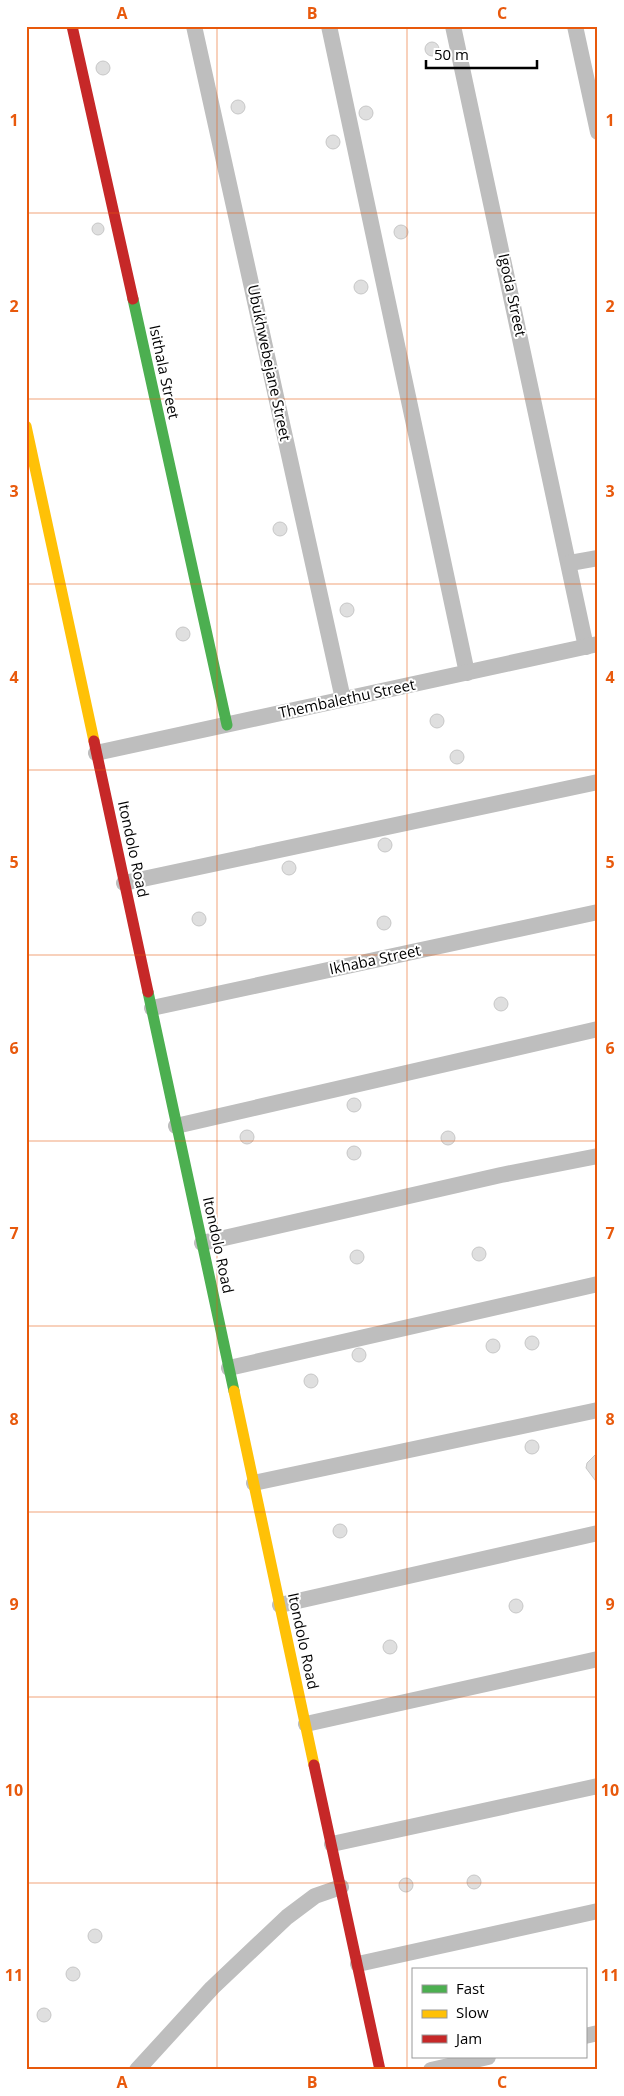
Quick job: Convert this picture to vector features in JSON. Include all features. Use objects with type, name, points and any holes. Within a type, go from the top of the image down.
[{"type":"street","name":"Isithala Street","points":[[72,26],[227,725]]},
{"type":"street","name":"Ubukhwebejane Street","points":[[194,26],[343,700]]},
{"type":"street","points":[[328,26],[467,673]]},
{"type":"street","name":"Igoda Street","points":[[453,26],[570,563],[592,646]]},
{"type":"street","points":[[575,26],[598,132]]},
{"type":"street","name":"Itondolo Road","points":[[26,426],[380,2070]]},
{"type":"street","points":[[570,563],[598,558]]},
{"type":"street","name":"Thembalethu Street","points":[[96,753],[592,646]]},
{"type":"street","points":[[124,882],[598,782]]},
{"type":"street","name":"Ikhaba Street","points":[[152,1008],[598,912]]},
{"type":"street","points":[[176,1126],[598,1029]]},
{"type":"street","points":[[202,1242],[598,1156]]},
{"type":"street","points":[[229,1368],[598,1284]]},
{"type":"street","points":[[254,1483],[598,1410]]},
{"type":"street","points":[[280,1605],[598,1533]]},
{"type":"street","points":[[306,1724],[598,1659]]},
{"type":"street","points":[[332,1844],[598,1786]]},
{"type":"street","points":[[137,2070],[212,1988],[287,1917],[315,1896],[341,1887]]},
{"type":"street","points":[[358,1964],[598,1911]]},
{"type":"street","points":[[431,2070],[484,2058]]},
{"type":"building","points":[[432,42],[437,44],[439,49],[437,54],[432,56],[427,54],[425,49],[427,44]]},
{"type":"building","points":[[103,61],[108,63],[110,68],[108,73],[103,75],[98,73],[96,68],[98,63]]},
{"type":"building","points":[[238,100],[243,102],[245,107],[243,112],[238,114],[233,112],[231,107],[233,102]]},
{"type":"building","points":[[366,106],[371,108],[373,113],[371,118],[366,120],[361,118],[359,113],[361,108]]},
{"type":"building","points":[[333,135],[338,137],[340,142],[338,147],[333,149],[328,147],[326,142],[328,137]]},
{"type":"building","points":[[96,223],[100,223],[104,229],[100,235],[96,235],[92,231],[92,227]]},
{"type":"building","points":[[401,225],[406,227],[408,232],[406,237],[401,239],[396,237],[394,232],[396,227]]},
{"type":"building","points":[[361,280],[366,282],[368,287],[366,292],[361,294],[356,292],[354,287],[356,282]]},
{"type":"building","points":[[280,522],[285,524],[287,529],[285,534],[280,536],[275,534],[273,529],[275,524]]},
{"type":"building","points":[[347,603],[352,605],[354,610],[352,615],[347,617],[342,615],[340,610],[342,605]]},
{"type":"building","points":[[183,627],[188,629],[190,634],[188,639],[183,641],[178,639],[176,634],[178,629]]},
{"type":"building","points":[[437,714],[442,716],[444,721],[442,726],[437,728],[432,726],[430,721],[432,716]]},
{"type":"building","points":[[457,750],[462,752],[464,757],[462,762],[457,764],[452,762],[450,757],[452,752]]},
{"type":"building","points":[[385,838],[390,840],[392,845],[390,850],[385,852],[380,850],[378,845],[380,840]]},
{"type":"building","points":[[289,861],[294,863],[296,868],[294,873],[289,875],[284,873],[282,868],[284,863]]},
{"type":"building","points":[[199,912],[204,914],[206,919],[204,924],[199,926],[194,924],[192,919],[194,914]]},
{"type":"building","points":[[384,916],[389,918],[391,923],[389,928],[384,930],[379,928],[377,923],[379,918]]},
{"type":"building","points":[[501,997],[506,999],[508,1004],[506,1009],[501,1011],[496,1009],[494,1004],[496,999]]},
{"type":"building","points":[[354,1098],[359,1100],[361,1105],[359,1110],[354,1112],[349,1110],[347,1105],[349,1100]]},
{"type":"building","points":[[247,1130],[252,1132],[254,1137],[252,1142],[247,1144],[242,1142],[240,1137],[242,1132]]},
{"type":"building","points":[[448,1131],[453,1133],[455,1138],[453,1143],[448,1145],[443,1143],[441,1138],[443,1133]]},
{"type":"building","points":[[354,1146],[359,1148],[361,1153],[359,1158],[354,1160],[349,1158],[347,1153],[349,1148]]},
{"type":"building","points":[[479,1247],[484,1249],[486,1254],[484,1259],[479,1261],[474,1259],[472,1254],[474,1249]]},
{"type":"building","points":[[357,1250],[362,1252],[364,1257],[362,1262],[357,1264],[352,1262],[350,1257],[352,1252]]},
{"type":"building","points":[[532,1336],[537,1338],[539,1343],[537,1348],[532,1350],[527,1348],[525,1343],[527,1338]]},
{"type":"building","points":[[493,1339],[498,1341],[500,1346],[498,1351],[493,1353],[488,1351],[486,1346],[488,1341]]},
{"type":"building","points":[[359,1348],[364,1350],[366,1355],[364,1360],[359,1362],[354,1360],[352,1355],[354,1350]]},
{"type":"building","points":[[311,1374],[316,1376],[318,1381],[316,1386],[311,1388],[306,1386],[304,1381],[306,1376]]},
{"type":"building","points":[[532,1440],[537,1442],[539,1447],[537,1452],[532,1454],[527,1452],[525,1447],[527,1442]]},
{"type":"building","points":[[598,1452],[598,1484],[586,1468],[587,1463]]},
{"type":"building","points":[[340,1524],[345,1526],[347,1531],[345,1536],[340,1538],[335,1536],[333,1531],[335,1526]]},
{"type":"building","points":[[516,1599],[521,1601],[523,1606],[521,1611],[516,1613],[511,1611],[509,1606],[511,1601]]},
{"type":"building","points":[[390,1640],[395,1642],[397,1647],[395,1652],[390,1654],[385,1652],[383,1647],[385,1642]]},
{"type":"building","points":[[474,1875],[479,1877],[481,1882],[479,1887],[474,1889],[469,1887],[467,1882],[469,1877]]},
{"type":"building","points":[[406,1878],[411,1880],[413,1885],[411,1890],[406,1892],[401,1890],[399,1885],[401,1880]]},
{"type":"building","points":[[95,1929],[100,1931],[102,1936],[100,1941],[95,1943],[90,1941],[88,1936],[90,1931]]},
{"type":"building","points":[[73,1967],[78,1969],[80,1974],[78,1979],[73,1981],[68,1979],[66,1974],[68,1969]]},
{"type":"building","points":[[44,2008],[49,2010],[51,2015],[49,2020],[44,2022],[39,2020],[37,2015],[39,2010]]},
{"type":"traffic: fast","points":[[133,299],[227,725]]},
{"type":"traffic: fast","points":[[148,992],[234,1391]]},
{"type":"traffic: slow","points":[[26,426],[94,741]]},
{"type":"traffic: slow","points":[[234,1391],[314,1765]]},
{"type":"traffic: jam","points":[[72,26],[133,299]]},
{"type":"traffic: jam","points":[[94,741],[148,992]]},
{"type":"traffic: jam","points":[[314,1765],[380,2070]]}]
